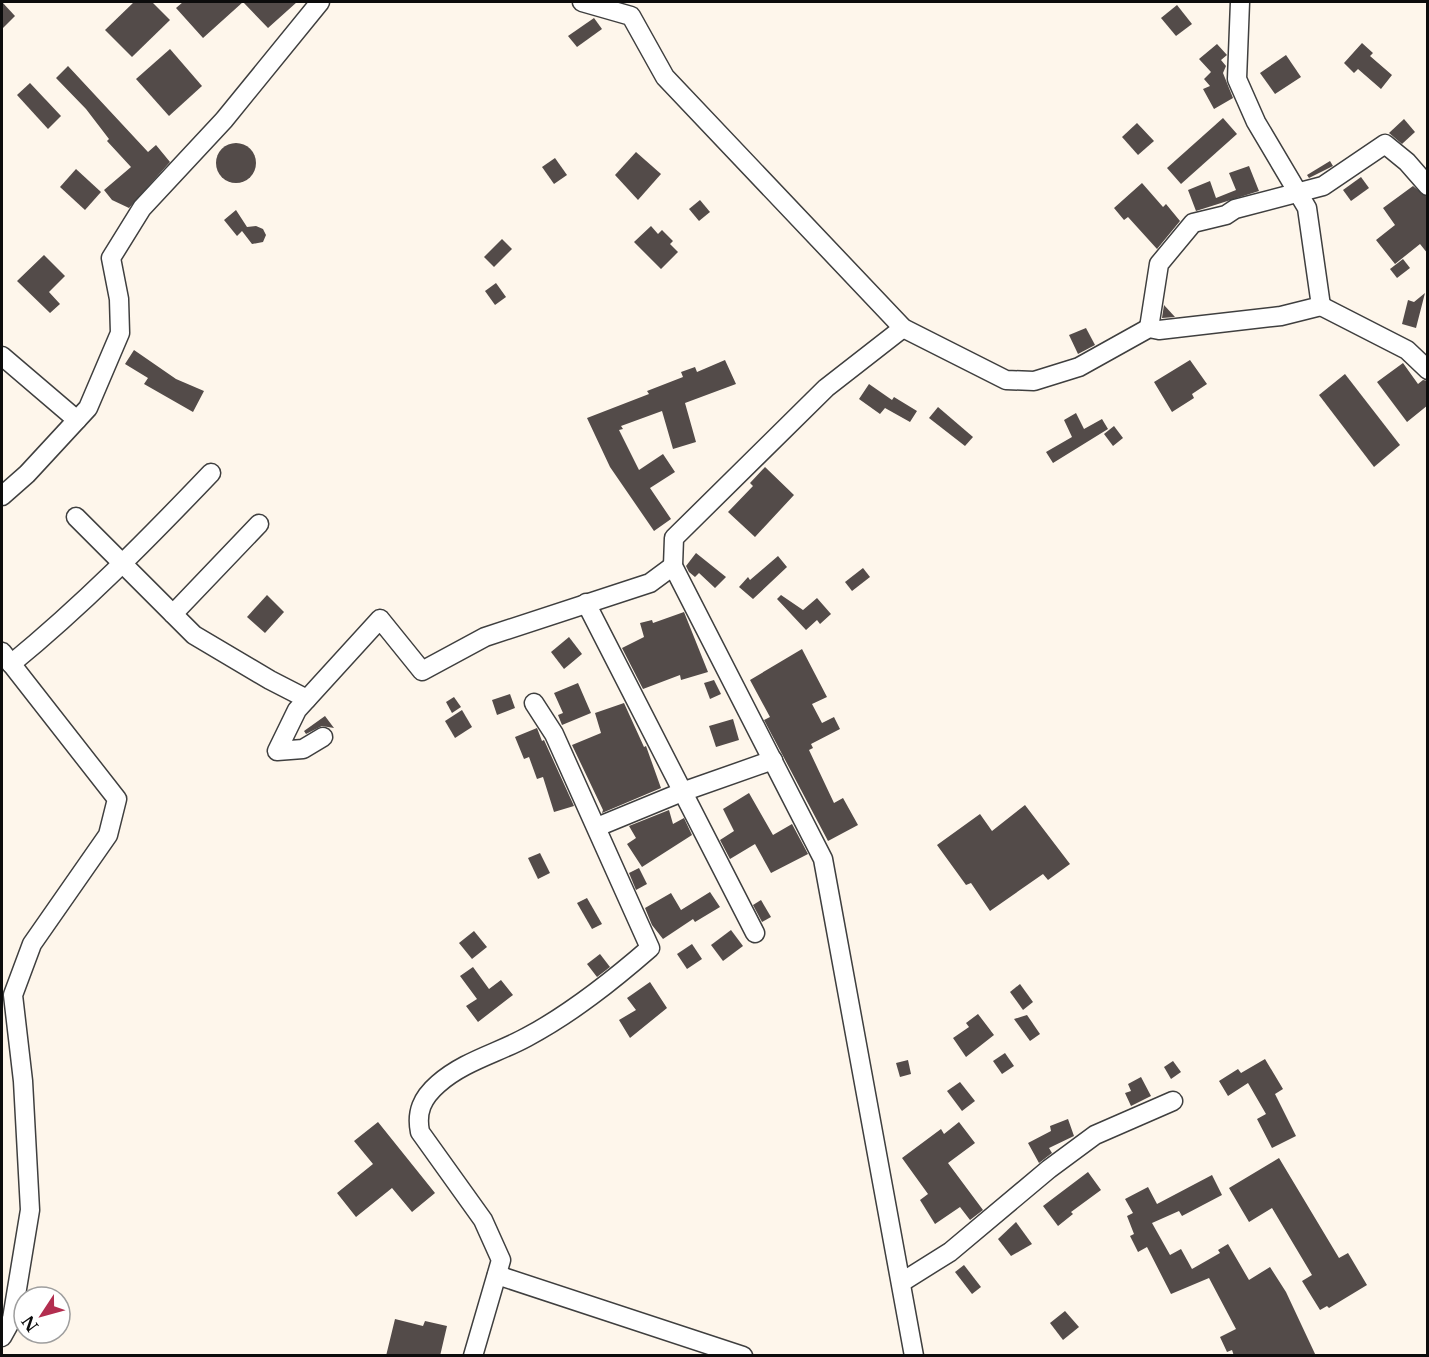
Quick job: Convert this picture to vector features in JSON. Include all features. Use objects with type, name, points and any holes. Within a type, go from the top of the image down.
[{"type":"street","points":[[2,496],[27,474],[88,408],[120,333],[119,299],[111,258],[142,208],[224,120],[320,2]]},
{"type":"street","points":[[582,2],[631,16],[665,77],[903,328],[1006,380],[1034,381],[1079,367],[1149,328],[1159,330],[1281,316],[1320,306],[1407,350],[1428,370]]},
{"type":"street","points":[[1240,2],[1237,79],[1256,122],[1307,208],[1320,306]]},
{"type":"street","points":[[1149,328],[1158,264],[1193,223],[1227,215],[1235,209],[1323,186],[1385,144],[1407,162],[1428,186]]},
{"type":"street","points":[[903,328],[826,388],[674,538],[673,566],[823,859],[914,1356]]},
{"type":"street","points":[[2,356],[76,420]]},
{"type":"street","points":[[2,1337],[12,1319],[30,1210],[23,1081],[14,995],[32,944],[108,835],[117,799],[6,658],[67,618],[124,564],[211,473]]},
{"type":"street","points":[[76,517],[194,635],[307,699]]},
{"type":"street","points":[[173,614],[260,524]]},
{"type":"street","points":[[323,737],[303,749],[277,751],[297,710],[380,618],[422,671],[485,637],[650,583],[673,566]]},
{"type":"street","points":[[586,603],[755,933]]},
{"type":"street","points":[[473,1356],[501,1260],[483,1220],[420,1132],[417,1117],[420,1105],[438,1084],[476,1059],[527,1037],[596,993],[650,948],[554,734],[534,703]]},
{"type":"street","points":[[597,827],[682,792],[772,760]]},
{"type":"street","points":[[902,1282],[950,1252],[1049,1169],[1095,1135],[1173,1101]]},
{"type":"street","points":[[497,1275],[743,1356]]},
{"type":"building","points":[[2,2],[15,16],[2,29]]},
{"type":"building","points":[[134,2],[152,2],[170,20],[132,57],[105,30]]},
{"type":"building","points":[[183,2],[243,2],[203,38],[176,8]]},
{"type":"building","points":[[243,2],[297,2],[268,28]]},
{"type":"building","points":[[1177,5],[1192,24],[1176,36],[1161,18]]},
{"type":"building","points":[[594,18],[602,29],[577,47],[568,36]]},
{"type":"building","points":[[1362,43],[1373,53],[1370,56],[1392,75],[1381,89],[1358,69],[1354,73],[1344,63]]},
{"type":"building","points":[[1217,44],[1227,55],[1221,60],[1226,66],[1223,73],[1233,98],[1214,109],[1203,89],[1210,86],[1204,79],[1211,72],[1199,59]]},
{"type":"building","points":[[170,49],[202,86],[169,116],[136,79]]},
{"type":"building","points":[[1286,55],[1301,77],[1275,94],[1260,73]]},
{"type":"building","points":[[68,66],[148,152],[156,145],[170,162],[129,208],[112,200],[104,190],[131,167],[107,141],[109,139],[86,109],[56,78]]},
{"type":"building","points":[[30,83],[61,116],[48,129],[17,95]]},
{"type":"building","points":[[1223,118],[1237,134],[1181,184],[1167,168]]},
{"type":"building","points":[[1404,119],[1415,132],[1402,144],[1389,133]]},
{"type":"building","points":[[1137,123],[1154,141],[1138,155],[1122,137]]},
{"type":"building","points":[[236,143],[250,149],[256,163],[250,177],[236,183],[222,177],[216,163],[222,149]]},
{"type":"building","points":[[636,152],[661,174],[638,200],[615,175]]},
{"type":"building","points":[[555,158],[567,175],[554,184],[542,167]]},
{"type":"building","points":[[1330,161],[1333,166],[1309,178],[1307,175]]},
{"type":"building","points":[[1249,166],[1259,191],[1196,211],[1188,190],[1210,181],[1216,198],[1236,190],[1229,173]]},
{"type":"building","points":[[76,169],[101,192],[85,210],[60,187]]},
{"type":"building","points":[[1361,177],[1369,188],[1351,201],[1343,190]]},
{"type":"building","points":[[1142,183],[1163,207],[1166,204],[1180,221],[1157,249],[1128,217],[1124,220],[1114,208]]},
{"type":"building","points":[[1413,186],[1428,198],[1428,254],[1420,244],[1395,264],[1376,240],[1395,225],[1383,208]]},
{"type":"building","points":[[700,200],[710,212],[699,221],[689,209]]},
{"type":"building","points":[[236,210],[247,227],[256,226],[263,229],[266,235],[263,242],[252,244],[242,231],[237,236],[224,220]]},
{"type":"building","points":[[651,226],[658,234],[662,230],[673,241],[670,244],[678,252],[661,269],[634,242]]},
{"type":"building","points":[[502,239],[512,249],[494,267],[484,257]]},
{"type":"building","points":[[44,255],[65,276],[49,292],[60,304],[50,313],[17,281]]},
{"type":"building","points":[[1403,259],[1410,268],[1397,278],[1390,269]]},
{"type":"building","points":[[496,283],[506,297],[495,305],[485,291]]},
{"type":"building","points":[[1425,293],[1416,328],[1402,324],[1408,300],[1414,302]]},
{"type":"building","points":[[1164,305],[1175,317],[1162,318]]},
{"type":"building","points":[[1086,328],[1095,345],[1078,354],[1069,335]]},
{"type":"building","points":[[134,350],[176,379],[204,391],[193,412],[144,384],[148,378],[125,364]]},
{"type":"building","points":[[725,360],[736,384],[685,403],[696,442],[673,449],[662,411],[621,426],[623,429],[619,430],[639,470],[663,454],[675,472],[650,488],[671,519],[654,531],[610,467],[587,418],[649,394],[647,391],[683,377],[681,372],[695,367],[697,372]]},
{"type":"building","points":[[1190,360],[1207,384],[1192,394],[1194,398],[1172,412],[1154,382]]},
{"type":"building","points":[[1403,363],[1418,384],[1423,380],[1428,381],[1428,405],[1407,422],[1377,382]]},
{"type":"building","points":[[1345,374],[1400,445],[1374,467],[1319,395]]},
{"type":"building","points":[[869,384],[892,400],[894,397],[917,411],[910,422],[885,408],[880,414],[859,399]]},
{"type":"building","points":[[938,407],[973,437],[965,446],[929,418]]},
{"type":"building","points":[[1076,413],[1084,429],[1102,419],[1108,429],[1053,463],[1046,452],[1072,437],[1064,420]]},
{"type":"building","points":[[1114,426],[1123,438],[1113,446],[1104,434]]},
{"type":"building","points":[[765,467],[794,495],[755,537],[728,512],[753,486],[750,483]]},
{"type":"building","points":[[696,553],[726,577],[715,588],[699,573],[695,577],[689,572],[686,566]]},
{"type":"building","points":[[778,556],[787,567],[753,599],[739,587],[748,577],[750,580]]},
{"type":"building","points":[[863,568],[870,577],[852,591],[845,582]]},
{"type":"building","points":[[267,595],[284,612],[265,633],[247,617]]},
{"type":"building","points":[[781,595],[803,610],[817,598],[831,614],[820,624],[817,620],[806,630],[777,599]]},
{"type":"building","points":[[684,612],[708,672],[681,680],[680,675],[643,689],[622,648],[644,637],[640,623],[652,620],[653,623]]},
{"type":"building","points":[[569,637],[582,654],[564,669],[551,652]]},
{"type":"building","points":[[802,649],[827,697],[812,704],[822,723],[834,717],[840,729],[811,744],[813,748],[809,750],[834,803],[843,798],[858,825],[828,841],[764,720],[770,717],[750,680]]},
{"type":"building","points":[[714,680],[721,694],[710,699],[704,683]]},
{"type":"building","points":[[578,683],[591,713],[562,725],[558,715],[563,713],[554,693]]},
{"type":"building","points":[[510,694],[515,708],[497,715],[492,700]]},
{"type":"building","points":[[454,697],[461,707],[452,713],[446,702]]},
{"type":"building","points":[[624,703],[644,747],[646,746],[661,788],[602,813],[603,810],[572,745],[601,733],[595,713]]},
{"type":"building","points":[[462,710],[472,727],[455,738],[445,721]]},
{"type":"building","points":[[325,716],[334,728],[322,726],[306,734],[304,731]]},
{"type":"building","points":[[733,719],[739,740],[716,747],[709,726]]},
{"type":"building","points":[[537,728],[574,806],[554,812],[543,777],[537,779],[529,757],[524,759],[515,737]]},
{"type":"building","points":[[749,793],[773,835],[792,824],[808,854],[771,873],[755,844],[730,859],[720,840],[734,831],[723,809]]},
{"type":"building","points":[[1025,805],[1070,864],[1048,880],[1043,874],[990,911],[971,883],[966,885],[937,845],[980,814],[992,831]]},
{"type":"building","points":[[669,810],[673,824],[684,818],[692,835],[642,867],[627,844],[636,838],[629,826]]},
{"type":"building","points":[[540,853],[550,873],[538,879],[528,858]]},
{"type":"building","points":[[639,868],[647,884],[636,890],[629,873]]},
{"type":"building","points":[[710,892],[720,907],[695,922],[693,919],[663,939],[652,925],[645,908],[671,893],[681,910]]},
{"type":"building","points":[[587,898],[602,924],[592,929],[577,903]]},
{"type":"building","points":[[761,900],[771,917],[762,922],[753,905]]},
{"type":"building","points":[[731,930],[743,946],[723,961],[711,945]]},
{"type":"building","points":[[474,931],[487,947],[472,959],[459,943]]},
{"type":"building","points":[[692,944],[702,959],[687,969],[677,954]]},
{"type":"building","points":[[600,954],[610,967],[597,977],[587,964]]},
{"type":"building","points":[[473,967],[489,989],[501,980],[513,995],[478,1022],[466,1006],[477,999],[460,976]]},
{"type":"building","points":[[650,982],[667,1008],[630,1038],[619,1020],[636,1010],[627,998]]},
{"type":"building","points":[[1020,984],[1033,1002],[1023,1010],[1010,992]]},
{"type":"building","points":[[978,1014],[994,1035],[966,1057],[953,1038],[969,1027],[966,1023]]},
{"type":"building","points":[[1027,1015],[1040,1034],[1030,1041],[1014,1019]]},
{"type":"building","points":[[1005,1053],[1014,1066],[1002,1074],[993,1061]]},
{"type":"building","points":[[1265,1059],[1283,1089],[1275,1094],[1296,1136],[1272,1148],[1257,1119],[1266,1114],[1248,1083],[1228,1096],[1219,1081],[1238,1069],[1241,1073]]},
{"type":"building","points":[[908,1060],[911,1074],[900,1077],[896,1063]]},
{"type":"building","points":[[1173,1061],[1181,1072],[1171,1079],[1164,1067]]},
{"type":"building","points":[[1141,1077],[1151,1096],[1131,1106],[1125,1093],[1131,1091],[1128,1084]]},
{"type":"building","points":[[960,1082],[975,1101],[962,1111],[947,1091]]},
{"type":"building","points":[[1068,1119],[1074,1136],[1049,1148],[1052,1153],[1039,1163],[1028,1143],[1051,1131],[1050,1126]]},
{"type":"building","points":[[378,1122],[435,1193],[412,1212],[392,1188],[356,1217],[337,1193],[373,1164],[354,1141]]},
{"type":"building","points":[[959,1122],[975,1143],[948,1163],[983,1210],[970,1220],[960,1207],[935,1224],[920,1200],[928,1194],[902,1158],[941,1129],[944,1134]]},
{"type":"building","points":[[1279,1158],[1339,1258],[1348,1253],[1367,1285],[1329,1308],[1327,1306],[1320,1310],[1302,1281],[1312,1275],[1272,1208],[1249,1222],[1229,1188]]},
{"type":"building","points":[[1088,1172],[1101,1190],[1071,1212],[1073,1214],[1058,1226],[1043,1206]]},
{"type":"building","points":[[1212,1175],[1222,1195],[1182,1216],[1179,1211],[1152,1223],[1170,1255],[1181,1249],[1192,1269],[1220,1253],[1218,1250],[1228,1244],[1249,1280],[1270,1267],[1286,1292],[1316,1356],[1234,1356],[1232,1350],[1227,1352],[1220,1337],[1236,1329],[1209,1278],[1171,1294],[1147,1247],[1138,1252],[1130,1236],[1134,1234],[1127,1216],[1133,1213],[1125,1199],[1148,1187],[1157,1204]]},
{"type":"building","points":[[1016,1222],[1032,1244],[1011,1256],[998,1239]]},
{"type":"building","points":[[964,1265],[981,1287],[972,1294],[955,1272]]},
{"type":"building","points":[[1065,1311],[1079,1327],[1063,1340],[1050,1323]]},
{"type":"building","points":[[395,1319],[423,1326],[425,1321],[447,1326],[440,1356],[386,1356]]}]
